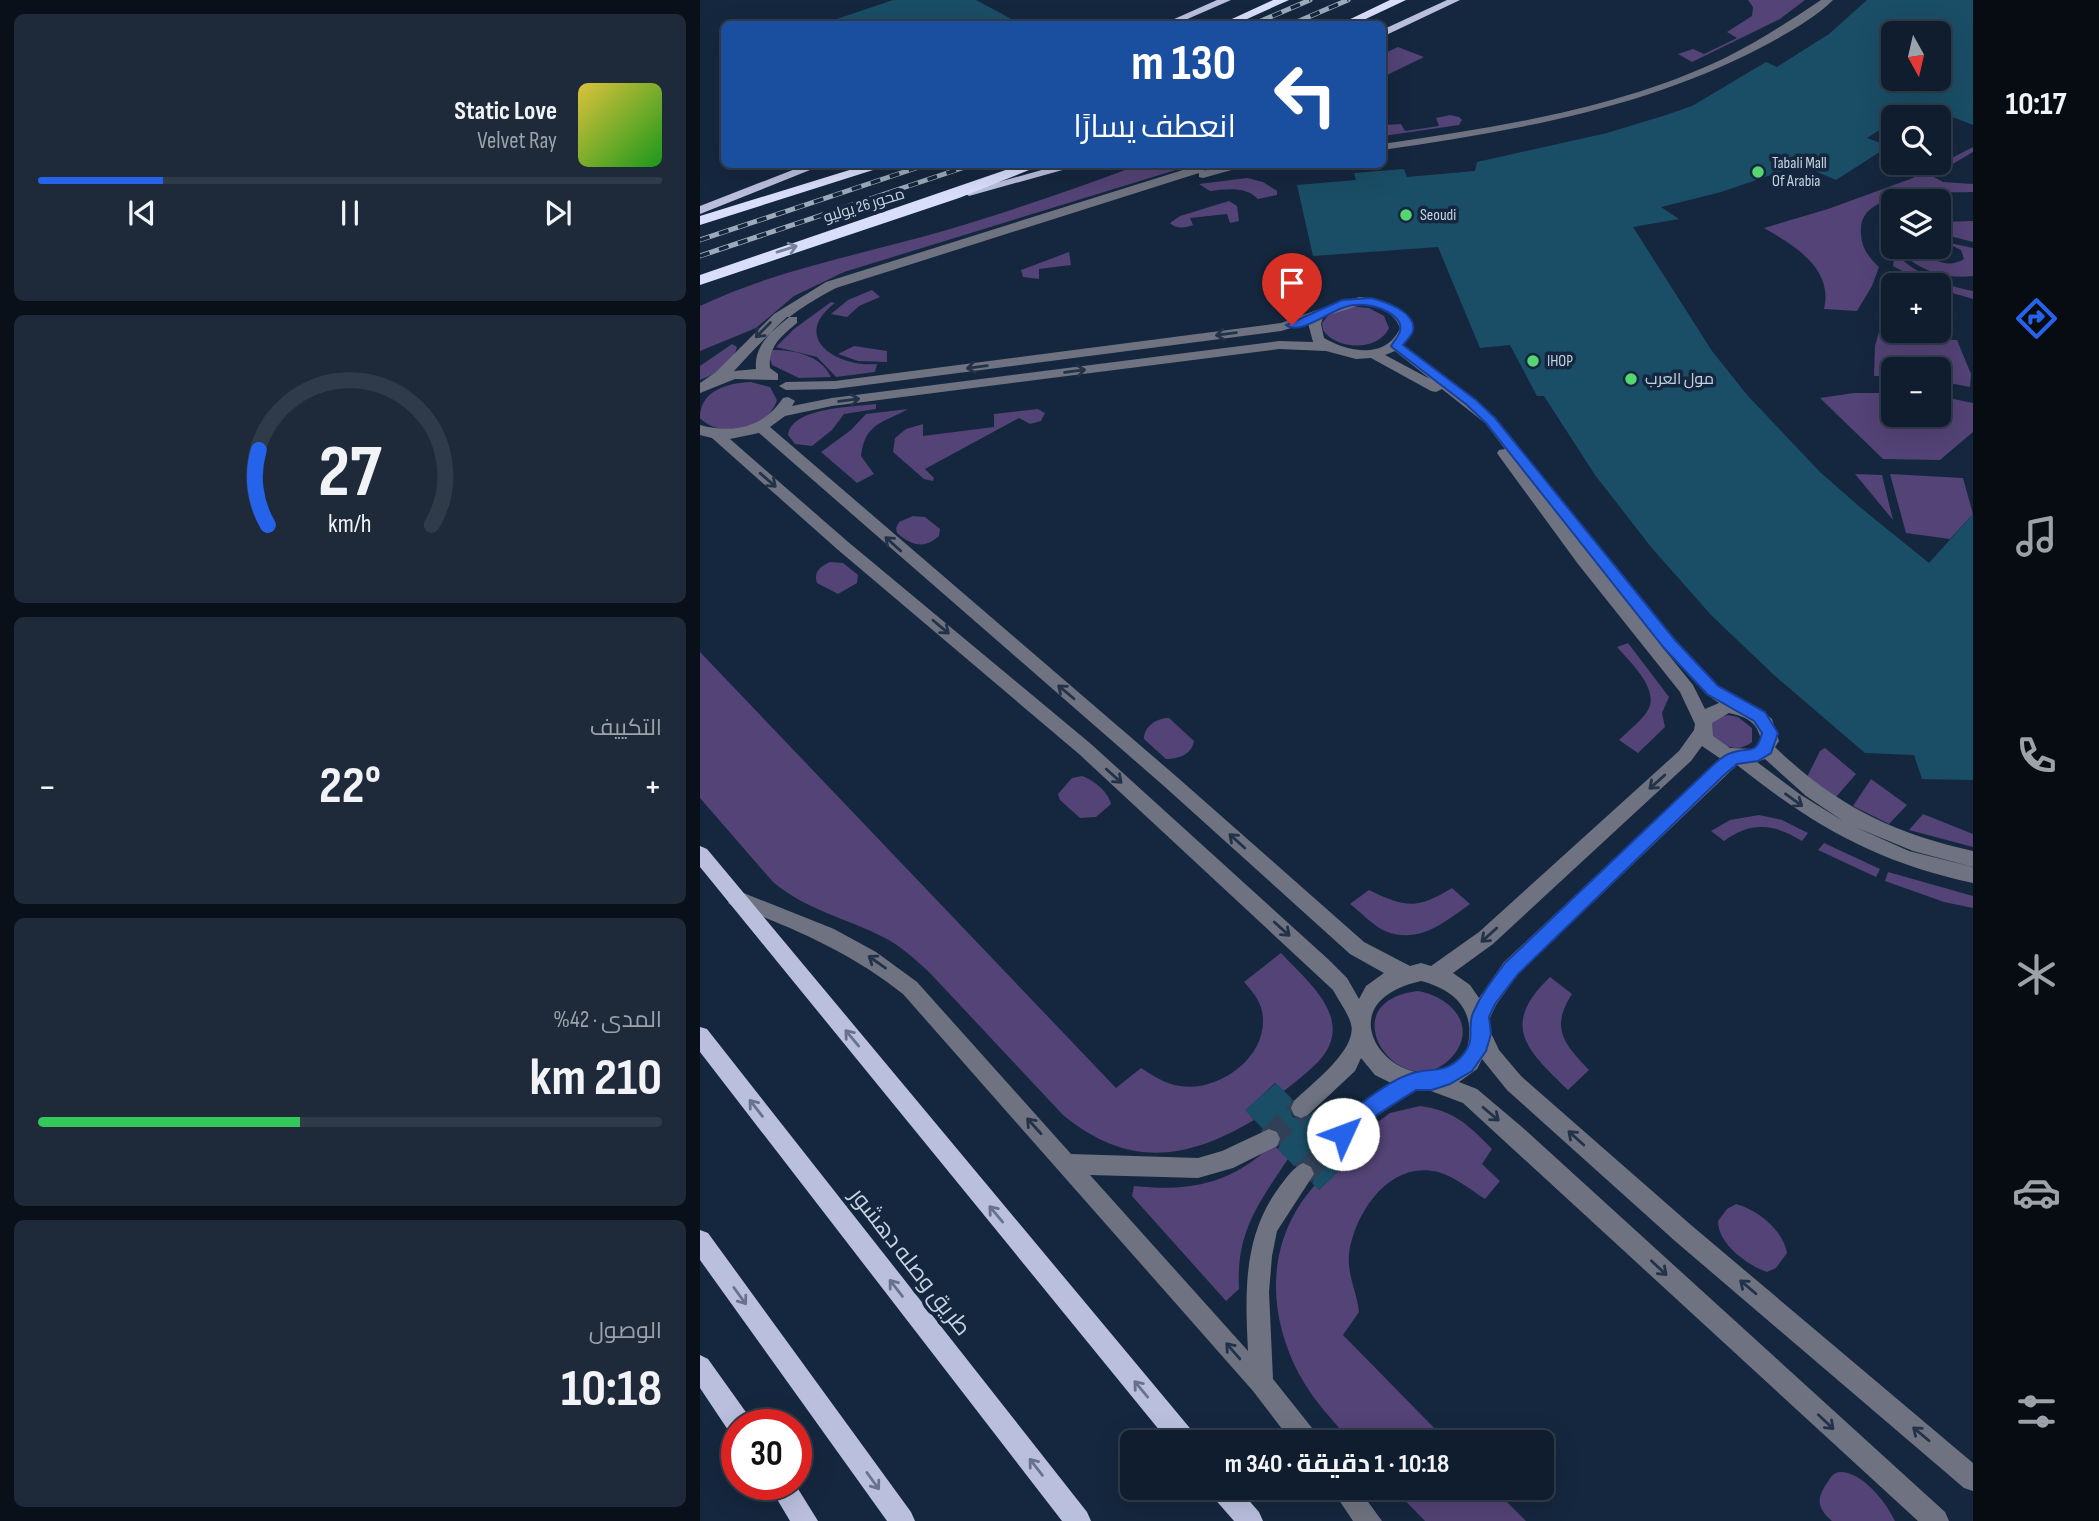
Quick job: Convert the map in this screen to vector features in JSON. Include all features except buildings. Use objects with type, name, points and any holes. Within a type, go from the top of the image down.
[{"type":"highway","points":[[1234,21],[1283,0]]},
{"type":"highway","points":[[1353,21],[1400,0]]},
{"type":"highway","name":"محور 26 يوليو","points":[[700,222],[872,168]]},
{"type":"highway","name":"محور 26 يوليو","points":[[700,280],[774,253],[969,192],[1027,168]]},
{"type":"main road","points":[[1175,21],[1226,0]]},
{"type":"main road","points":[[1386,32],[1455,0]]},
{"type":"main road","points":[[700,210],[810,168]]},
{"type":"main road","points":[[969,192],[1063,168]]},
{"type":"main road","points":[[700,854],[1175,1430]]},
{"type":"main road","name":"طريق وصله دهشور","points":[[700,1036],[1078,1521]]},
{"type":"main road","points":[[700,1241],[902,1521]]},
{"type":"main road","points":[[700,1367],[729,1409]]},
{"type":"main road","points":[[791,1500],[806,1521]]},
{"type":"main road","points":[[1232,1500],[1250,1521]]},
{"type":"street","points":[[1386,139],[1501,121],[1656,80],[1761,35],[1813,0]]},
{"type":"street","points":[[1386,146],[1532,122],[1665,85],[1761,43],[1828,0]]},
{"type":"street","points":[[700,389],[714,381],[740,358],[756,337],[775,319],[831,285],[1200,168]]},
{"type":"street","points":[[708,433],[731,435],[761,427],[782,412],[832,402],[1279,345],[1325,346],[1348,355],[1375,355],[1397,346],[1407,331],[1406,323],[1394,309],[1371,302],[1346,302],[1324,310],[1317,317],[1292,325],[870,381],[786,386],[769,375],[761,362],[765,346],[788,323],[835,294],[967,248],[1180,181],[1232,168]]},
{"type":"street","points":[[1317,317],[1314,332],[1325,346]]},
{"type":"street","points":[[1343,1134],[1371,1108],[1423,1081],[1450,1076],[1466,1065],[1476,1051],[1489,999],[1511,968],[1737,758],[1758,755],[1766,749],[1770,741],[1766,724],[1759,716],[1712,690],[1655,628],[1490,421],[1471,402],[1397,346]]},
{"type":"street","points":[[1375,355],[1431,385],[1483,428],[1583,560],[1687,689],[1702,727],[1714,748],[1737,758],[1810,811],[1855,838],[1914,862],[1973,875]]},
{"type":"street","points":[[714,381],[742,373],[769,375]]},
{"type":"street","points":[[782,412],[789,394],[786,386]]},
{"type":"street","points":[[761,427],[915,564],[1171,782],[1357,948],[1406,973]]},
{"type":"street","points":[[708,433],[1142,801],[1322,966],[1345,991],[1368,1052],[1379,1066],[1395,1076],[1423,1081],[1470,1096],[1936,1521]]},
{"type":"street","points":[[1436,974],[1486,938],[1685,756],[1708,714],[1717,708],[1739,707]]},
{"type":"street","points":[[1766,749],[1795,780],[1856,821],[1898,839],[1973,859]]},
{"type":"street","points":[[736,898],[808,924],[851,944],[880,963],[910,988],[1069,1164],[1261,1383],[1298,1430]]},
{"type":"street","points":[[1301,1108],[1348,1064],[1360,1028],[1364,1003],[1374,989],[1388,979],[1406,973],[1436,974],[1456,983],[1472,998],[1492,1057],[1514,1083],[1683,1233],[1973,1479]]},
{"type":"street","points":[[1069,1164],[1198,1168],[1225,1161],[1269,1139]]},
{"type":"street","points":[[1261,1383],[1258,1282],[1264,1236],[1288,1193],[1303,1174]]},
{"type":"street","points":[[1352,1500],[1369,1521]]},
{"type":"shaded area","points":[[1748,0],[1805,0],[1780,19],[1692,62],[1678,54],[1693,49],[1704,54],[1737,38],[1727,32],[1752,16],[1753,7]]},
{"type":"shaded area","points":[[1398,47],[1424,57],[1386,76],[1386,53]]},
{"type":"shaded area","points":[[1450,115],[1462,120],[1459,125],[1386,136],[1386,125],[1401,124],[1405,131],[1439,126],[1436,118]]},
{"type":"shaded area","points":[[1973,147],[1973,152],[1951,165],[1951,158]]},
{"type":"shaded area","points":[[1130,168],[1182,168],[844,272],[794,296],[756,328],[700,351],[700,306],[726,294],[807,267],[918,238],[1058,194]]},
{"type":"shaded area","points":[[1919,175],[1934,175],[1943,182],[1973,184],[1973,192],[1951,192],[1951,189],[1883,189]]},
{"type":"shaded area","points":[[1247,178],[1263,182],[1277,191],[1277,195],[1258,199],[1242,190],[1210,191],[1199,184]]},
{"type":"shaded area","points":[[1881,190],[1881,203],[1865,215],[1861,228],[1863,245],[1879,267],[1872,286],[1857,311],[1824,309],[1826,295],[1817,270],[1799,251],[1764,228]]},
{"type":"shaded area","points":[[1229,201],[1237,206],[1239,221],[1230,223],[1227,214],[1190,218],[1193,225],[1187,227],[1170,223],[1180,216]]},
{"type":"shaded area","points":[[1973,221],[1973,242],[1951,237],[1951,222]]},
{"type":"shaded area","points":[[1951,243],[1973,248],[1973,276],[1938,273],[1909,259],[1959,262],[1964,259],[1961,250]]},
{"type":"shaded area","points":[[1069,252],[1071,265],[1039,269],[1039,279],[1023,277],[1021,270]]},
{"type":"shaded area","points":[[1894,259],[1902,259],[1922,273],[1906,273],[1893,266]]},
{"type":"shaded area","points":[[1951,286],[1973,291],[1973,299],[1951,293]]},
{"type":"shaded area","points":[[872,290],[880,297],[859,306],[847,317],[831,314],[848,300]]},
{"type":"shaded area","points":[[831,302],[835,303],[822,316],[817,328],[818,339],[834,356],[862,364],[877,364],[875,372],[836,377],[817,357],[776,347],[794,329]]},
{"type":"shaded area","points":[[1349,306],[1369,308],[1384,316],[1389,328],[1384,336],[1357,346],[1337,342],[1329,337],[1323,330],[1322,323],[1331,312]]},
{"type":"shaded area","points":[[1879,332],[1881,343],[1951,343],[1951,340],[1957,340],[1971,374],[1970,387],[1951,383],[1951,357],[1881,357],[1881,376],[1874,376],[1875,346]]},
{"type":"shaded area","points":[[732,344],[737,347],[732,359],[717,372],[700,380],[700,366]]},
{"type":"shaded area","points":[[854,346],[887,351],[887,362],[858,361],[838,354]]},
{"type":"shaded area","points":[[773,350],[806,355],[821,364],[831,377],[799,378],[772,365],[768,353]]},
{"type":"shaded area","points":[[751,382],[770,387],[777,400],[764,418],[743,428],[731,429],[709,425],[700,418],[705,401],[717,390],[733,384]]},
{"type":"shaded area","points":[[1854,393],[1881,393],[1881,427],[1951,427],[1951,398],[1973,403],[1973,432],[1940,460],[1883,459],[1820,398]]},
{"type":"shaded area","points":[[876,404],[876,409],[844,414],[832,430],[812,446],[795,444],[788,435],[792,426],[800,419],[812,414]]},
{"type":"shaded area","points":[[908,409],[871,430],[861,456],[874,474],[857,483],[821,452],[851,430],[866,414]]},
{"type":"shaded area","points":[[1038,409],[1045,413],[1041,421],[1030,424],[1019,418],[925,469],[934,478],[933,481],[924,479],[893,452],[895,438],[906,429],[923,424],[923,436],[994,427],[994,414]]},
{"type":"shaded area","points":[[1855,474],[1882,475],[1893,520]]},
{"type":"shaded area","points":[[1890,474],[1963,478],[1973,514],[1950,539],[1906,533]]},
{"type":"shaded area","points":[[913,516],[925,517],[940,529],[939,536],[928,543],[918,544],[897,533],[899,522]]},
{"type":"shaded area","points":[[830,562],[843,563],[858,575],[857,583],[838,594],[817,583],[819,570]]},
{"type":"shaded area","points":[[1628,643],[1669,697],[1662,713],[1665,727],[1638,753],[1619,740],[1643,716],[1651,700],[1641,675],[1617,647]]},
{"type":"shaded area","points":[[700,652],[1116,1088],[1141,1068],[1169,1083],[1194,1087],[1209,1084],[1236,1070],[1256,1048],[1263,1020],[1260,1004],[1244,982],[1281,953],[1325,1003],[1333,1032],[1328,1047],[1317,1063],[1284,1091],[1275,1083],[1246,1110],[1254,1120],[1204,1144],[1157,1153],[1134,1151],[1111,1144],[1087,1132],[1063,1115],[914,958],[883,937],[813,907],[786,892],[773,882],[700,798]]},
{"type":"shaded area","points":[[1728,715],[1738,717],[1752,728],[1752,742],[1736,748],[1712,736],[1712,722]]},
{"type":"shaded area","points":[[1169,718],[1194,741],[1191,749],[1184,755],[1166,759],[1144,739],[1146,730],[1152,724]]},
{"type":"shaded area","points":[[1825,748],[1856,774],[1836,797],[1807,777],[1820,751]]},
{"type":"shaded area","points":[[1082,776],[1100,787],[1111,804],[1096,817],[1080,818],[1060,800],[1058,794],[1072,778]]},
{"type":"shaded area","points":[[1871,779],[1907,805],[1889,824],[1853,806]]},
{"type":"shaded area","points":[[1923,814],[1973,834],[1973,847],[1909,830]]},
{"type":"shaded area","points":[[1759,815],[1782,820],[1808,833],[1802,841],[1782,831],[1763,827],[1744,830],[1724,841],[1711,831],[1730,820]]},
{"type":"shaded area","points":[[1824,843],[1880,869],[1876,877],[1818,850]]},
{"type":"shaded area","points":[[1888,872],[1973,896],[1973,908],[1944,902],[1885,881]]},
{"type":"shaded area","points":[[1452,888],[1470,904],[1430,930],[1409,935],[1397,935],[1381,929],[1350,904],[1369,890],[1412,904],[1430,900]]},
{"type":"shaded area","points":[[1550,977],[1572,994],[1562,1017],[1563,1035],[1573,1052],[1589,1070],[1568,1090],[1531,1050],[1524,1037],[1522,1024],[1526,1010],[1534,994]]},
{"type":"shaded area","points":[[1418,991],[1442,1000],[1451,1007],[1462,1025],[1459,1047],[1450,1059],[1431,1071],[1411,1071],[1394,1062],[1381,1048],[1375,1030],[1377,1013],[1391,999]]},
{"type":"shaded area","points":[[1420,1106],[1442,1111],[1460,1120],[1492,1149],[1482,1164],[1500,1181],[1485,1199],[1450,1177],[1421,1170],[1390,1182],[1367,1206],[1349,1254],[1359,1312],[1343,1335],[1436,1430],[1342,1430],[1311,1393],[1288,1350],[1281,1326],[1276,1276],[1287,1229],[1299,1206],[1315,1185],[1319,1190],[1360,1150],[1352,1142],[1390,1113]]},
{"type":"shaded area","points":[[1273,1144],[1288,1159],[1251,1219],[1241,1251],[1239,1289],[1226,1301],[1132,1196],[1134,1186],[1173,1188],[1209,1182],[1241,1168]]},
{"type":"shaded area","points":[[1736,1204],[1761,1216],[1780,1236],[1787,1253],[1776,1268],[1767,1272],[1751,1264],[1723,1238],[1718,1221],[1727,1209]]},
{"type":"shaded area","points":[[1839,1472],[1856,1477],[1872,1489],[1895,1521],[1832,1521],[1823,1512],[1820,1499],[1831,1477]]},
{"type":"shaded area","points":[[1405,1500],[1505,1500],[1526,1521],[1425,1521]]},
{"type":"tunnel","points":[[1269,1139],[1301,1108]]},
{"type":"tunnel","points":[[1303,1174],[1343,1134]]},
{"type":"railway","points":[[1261,21],[1310,0]]},
{"type":"railway","points":[[1299,21],[1348,0]]},
{"type":"railway","points":[[700,240],[916,168]]},
{"type":"railway","points":[[700,256],[962,168]]},
{"type":"place","name":"Tabali Mall Of Arabia","points":[[1758,172]]},
{"type":"place","name":"Seoudi","points":[[1406,215]]},
{"type":"place","name":"IHOP","points":[[1533,361]]},
{"type":"place","name":"مول العرب","points":[[1631,379]]},
{"type":"route","points":[[1292,325],[1317,317],[1324,310],[1346,302],[1371,302],[1394,309],[1406,323],[1407,331],[1397,346],[1471,402],[1490,421],[1655,628],[1712,690],[1759,716],[1770,733],[1766,749],[1758,755],[1733,758],[1717,771],[1511,968],[1480,1017],[1481,1034],[1476,1051],[1466,1065],[1450,1076],[1432,1081],[1413,1081],[1371,1108],[1343,1134]]}]
